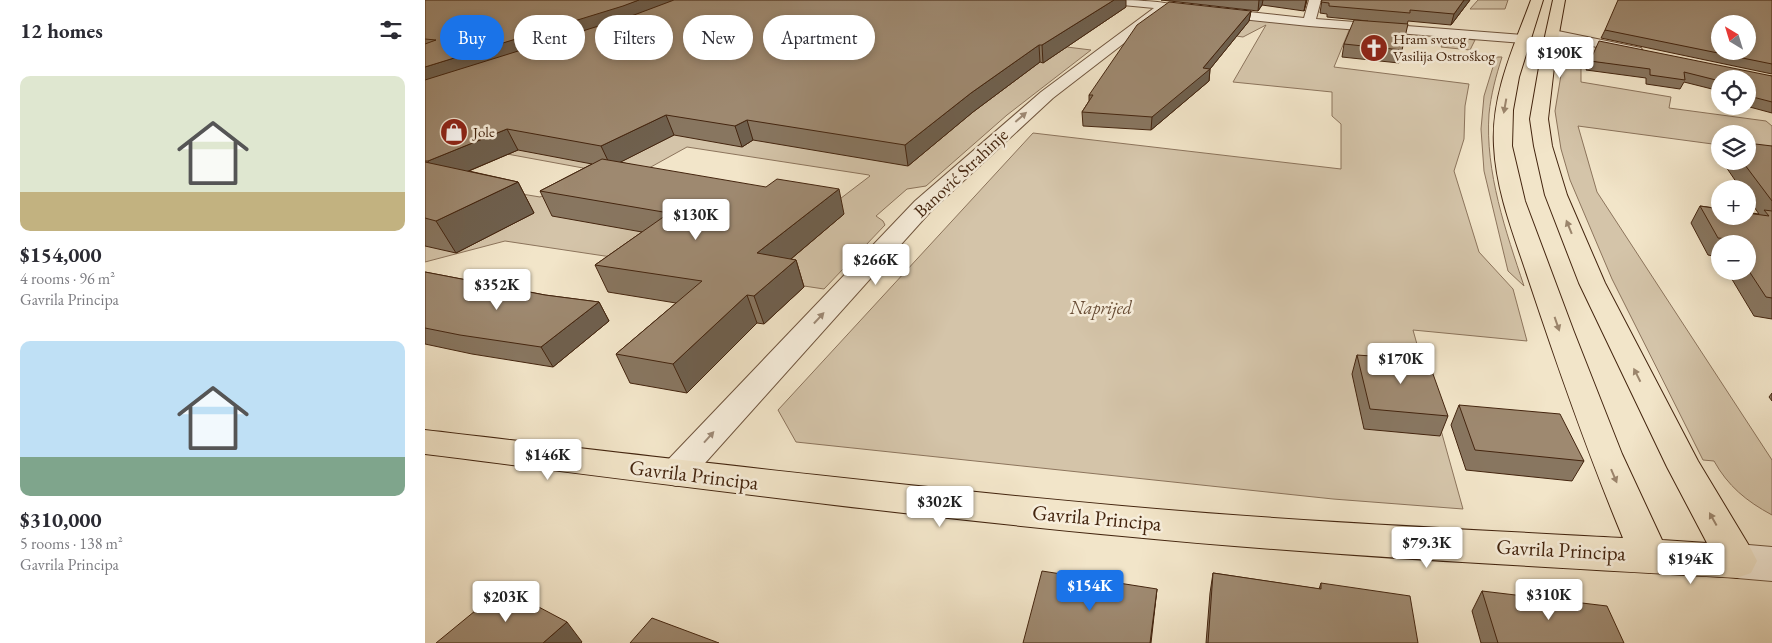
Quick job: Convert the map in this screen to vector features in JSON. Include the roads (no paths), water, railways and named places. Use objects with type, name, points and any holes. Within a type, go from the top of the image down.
[{"type":"main road","points":[[1537,0],[1542,41],[1539,119],[1556,195],[1591,283],[1684,467],[1754,563]]},
{"type":"main road","points":[[1559,0],[1542,41],[1519,57],[1511,77],[1504,110],[1503,146],[1514,201],[1605,454],[1649,555]]},
{"type":"main road","name":"Gavrila Principa","points":[[425,442],[676,473],[1126,521],[1355,539],[1649,555],[1754,563]]},
{"type":"street","points":[[1112,0],[1185,8]]},
{"type":"street","points":[[1309,22],[1315,0]]},
{"type":"street","name":"Banović Strahinje","points":[[676,473],[923,206],[1009,127],[1061,83],[1165,6]]},
{"type":"street","points":[[1200,10],[1309,22],[1600,44],[1647,53]]},
{"type":"place","name":"Hram svetog Vasilija Ostroškog","points":[[1374,48]]},
{"type":"place","name":"Jole","points":[[454,132]]},
{"type":"park label","name":"Naprijed","points":[[1101,308]]}]
